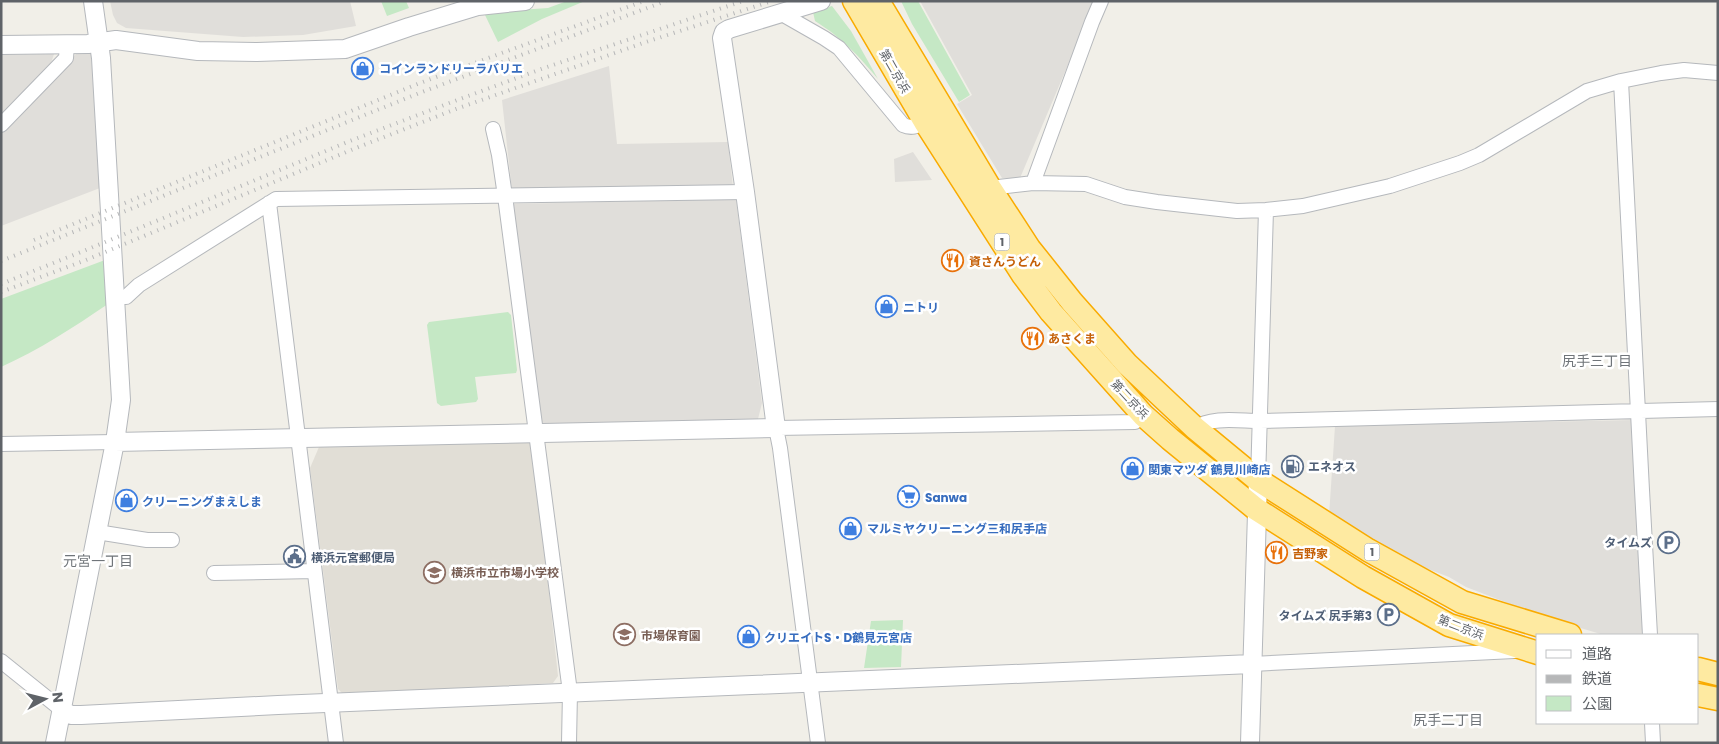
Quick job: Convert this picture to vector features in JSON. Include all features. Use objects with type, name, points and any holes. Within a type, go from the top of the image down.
[{"type":"highway","name":"第二京浜","points":[[882,9],[990,188],[1030,248],[1072,302],[1127,364],[1195,428],[1258,480],[1368,550],[1462,602],[1567,634]]},
{"type":"highway","name":"第二京浜","points":[[860,10],[925,122],[1023,275],[1051,312],[1143,415],[1256,509],[1363,577],[1449,625],[1531,651]]},
{"type":"highway","points":[[1699,669],[1718,674]]},
{"type":"highway","points":[[1699,695],[1718,699]]},
{"type":"street","points":[[55,743],[115,442],[121,400],[99,42],[93,1]]},
{"type":"street","points":[[1,45],[67,44],[116,40],[198,51],[256,52],[345,49],[478,6],[526,1]]},
{"type":"street","points":[[818,743],[780,448],[722,38],[724,32],[729,28],[821,1]]},
{"type":"street","points":[[1033,183],[1101,1]]},
{"type":"street","points":[[782,14],[839,48],[903,125],[909,128],[925,122]]},
{"type":"street","points":[[1,125],[66,58],[67,44]]},
{"type":"street","points":[[990,188],[1033,183],[1086,184],[1125,197],[1237,211],[1303,206],[1390,186],[1460,163],[1479,155],[1587,91],[1621,81],[1684,70],[1718,73]]},
{"type":"street","points":[[1621,81],[1650,634]]},
{"type":"street","points":[[493,129],[505,196],[570,692],[569,743]]},
{"type":"street","points":[[115,297],[126,297],[139,285],[276,199],[745,192]]},
{"type":"street","points":[[269,203],[336,743]]},
{"type":"street","points":[[1250,743],[1266,210]]},
{"type":"street","points":[[1195,428],[1203,422],[1718,409]]},
{"type":"street","points":[[1,444],[537,432],[1135,422],[1143,415]]},
{"type":"street","points":[[97,532],[147,540],[172,540]]},
{"type":"street","points":[[214,573],[314,571]]},
{"type":"street","points":[[1,661],[62,710],[71,715],[1531,651]]},
{"type":"street","points":[[1652,724],[1653,743]]},
{"type":"shaded area","points":[[110,1],[350,1],[356,26],[303,35],[243,37],[126,28],[117,23]]},
{"type":"shaded area","points":[[920,1],[1095,1],[1020,178],[1002,178],[957,104],[972,95]]},
{"type":"shaded area","points":[[91,53],[100,188],[1,226],[1,132],[76,54]]},
{"type":"shaded area","points":[[54,54],[50,66],[1,117],[1,55]]},
{"type":"shaded area","points":[[609,66],[617,144],[728,142],[733,187],[512,191],[502,100]]},
{"type":"shaded area","points":[[913,152],[932,180],[895,182],[894,159]]},
{"type":"shaded area","points":[[736,199],[762,403],[758,419],[540,425],[512,204]]},
{"type":"shaded area","points":[[1634,420],[1646,634],[1601,634],[1547,618],[1466,587],[1449,577],[1415,564],[1329,516],[1335,426]]},
{"type":"shaded area","name":"横浜市立市場小学校","points":[[529,438],[533,441],[558,676],[553,683],[345,696],[338,689],[310,468],[319,447]]},
{"type":"green space","points":[[381,1],[406,1],[409,8],[387,16]]},
{"type":"green space","points":[[567,1],[585,1],[542,19],[498,42],[485,15],[503,11],[548,8]]},
{"type":"green space","points":[[901,1],[918,1],[970,95],[959,102],[912,24]]},
{"type":"green space","points":[[832,6],[851,31],[878,79],[849,47],[815,21],[813,12]]},
{"type":"green space","points":[[105,260],[108,304],[43,346],[1,367],[1,299]]},
{"type":"green space","points":[[508,312],[511,315],[516,373],[475,377],[478,399],[476,402],[441,406],[437,403],[427,325],[429,322]]},
{"type":"green space","points":[[903,620],[901,667],[864,668],[871,621]]},
{"type":"railway","points":[[34,240],[420,83],[644,1]]},
{"type":"railway","points":[[1,261],[422,92],[666,1]]},
{"type":"railway","points":[[1,284],[350,141],[460,99],[544,68],[743,1]]},
{"type":"railway","points":[[1,292],[86,260],[356,148],[456,109],[646,42],[772,1]]},
{"type":"place","name":"コインランドリーラバリエ","points":[[363,68]]},
{"type":"place","name":"資さんうどん","points":[[953,261]]},
{"type":"place","name":"ニトリ","points":[[887,307]]},
{"type":"place","name":"あさくま","points":[[1032,338]]},
{"type":"place","name":"エネオス","points":[[1292,466]]},
{"type":"place","name":"関東マツダ 鶴見川崎店","points":[[1132,469]]},
{"type":"place","name":"Sanwa","points":[[909,497]]},
{"type":"place","name":"クリーニングまえしま","points":[[126,501]]},
{"type":"place","name":"マルミヤクリーニング三和尻手店","points":[[851,528]]},
{"type":"place","name":"タイムズ","points":[[1668,542]]},
{"type":"place","name":"吉野家","points":[[1276,553]]},
{"type":"place","name":"横浜元宮郵便局","points":[[295,557]]},
{"type":"place","name":"横浜市立市場小学校","points":[[435,572]]},
{"type":"place","name":"タイムズ 尻手第3","points":[[1388,615]]},
{"type":"place","name":"市場保育園","points":[[625,635]]},
{"type":"place","name":"クリエイトS・D鶴見元宮店","points":[[748,637]]},
{"type":"district","name":"尻手三丁目","points":[[1597,361]]},
{"type":"district","name":"元宮一丁目","points":[[98,561]]},
{"type":"district","name":"尻手二丁目","points":[[1448,720]]}]
